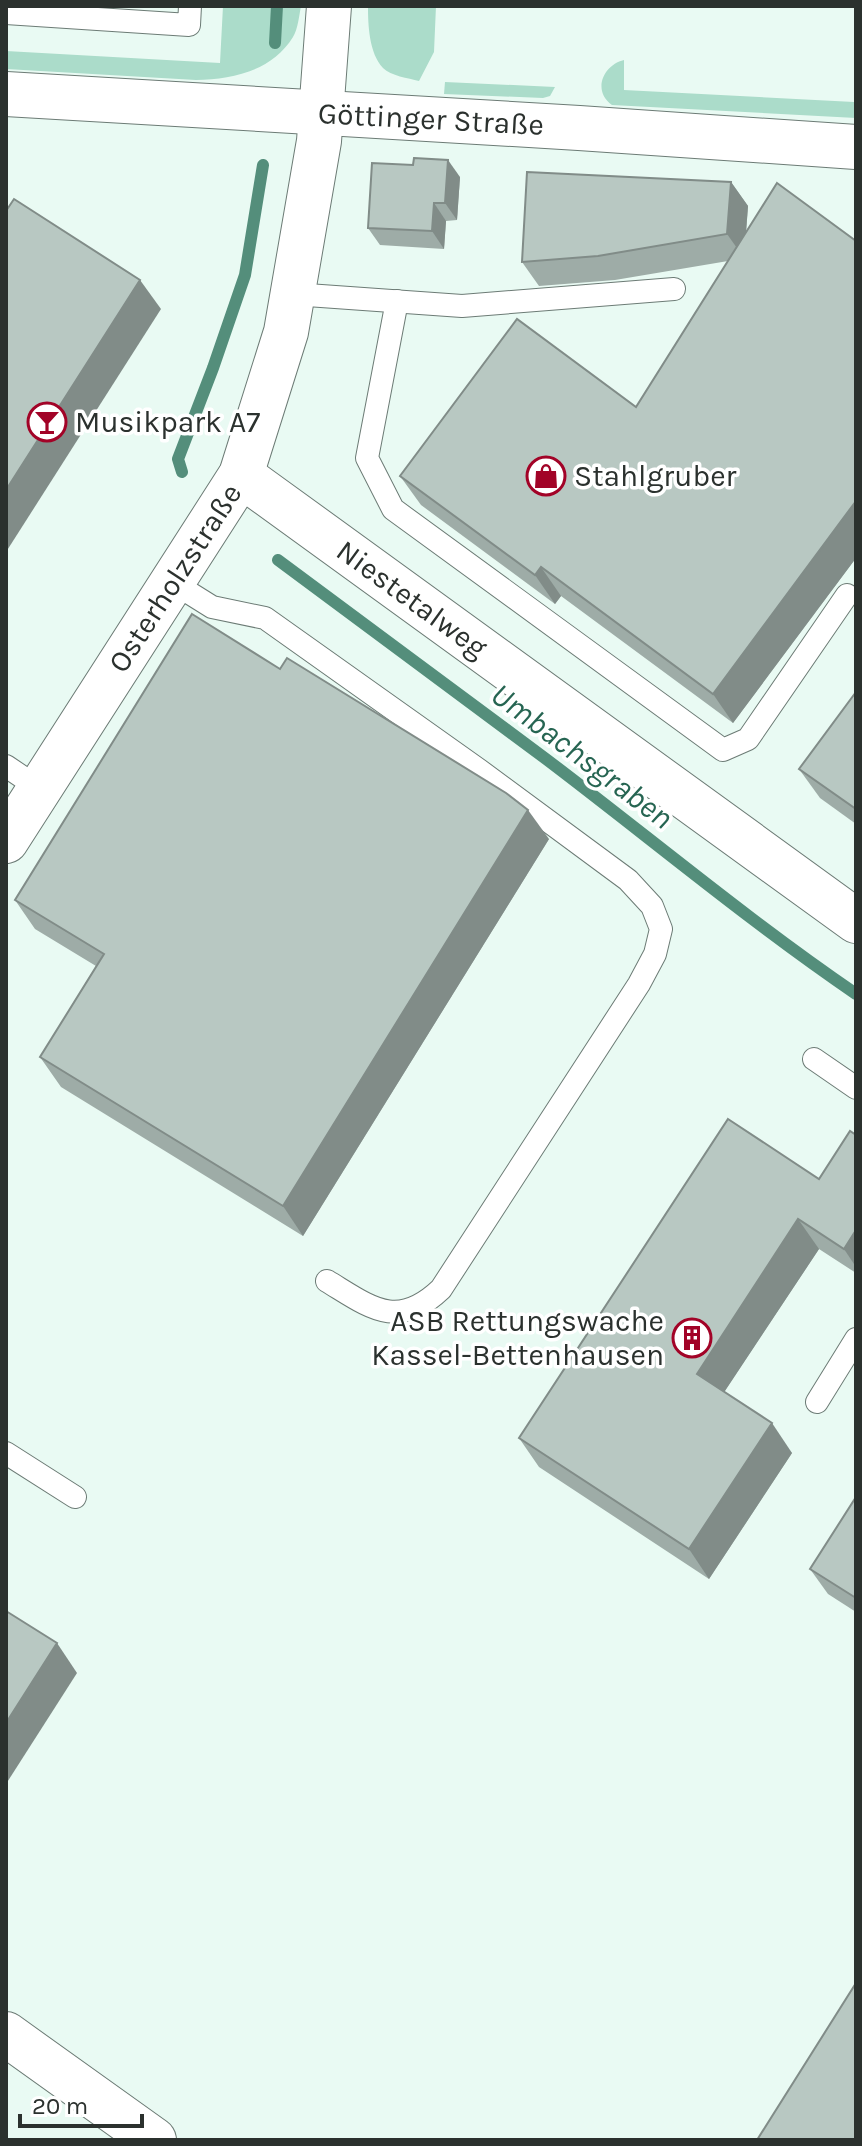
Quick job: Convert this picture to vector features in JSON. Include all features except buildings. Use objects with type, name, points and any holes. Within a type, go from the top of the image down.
[{"type":"street","name":"Osterholzstraße","points":[[6,841],[23,777],[172,582],[241,475],[286,332],[319,141],[329,6]]},
{"type":"street","name":"Göttinger Straße","points":[[6,94],[856,147]]},
{"type":"street","name":"Niestetalweg","points":[[241,475],[856,921]]},
{"type":"street","points":[[6,2034],[154,2140]]},
{"type":"lane","points":[[6,13],[189,25],[190,6]]},
{"type":"lane","points":[[293,294],[462,306],[674,289]]},
{"type":"lane","points":[[397,301],[367,458],[393,509],[723,750],[748,739],[847,595]]},
{"type":"lane","points":[[172,582],[212,607],[265,618],[628,880],[652,906],[661,929],[655,954],[639,984],[441,1289],[427,1303],[410,1311],[387,1312],[366,1305],[327,1281]]},
{"type":"lane","points":[[814,1059],[856,1088]]},
{"type":"lane","points":[[817,1402],[856,1339]]},
{"type":"lane","points":[[6,1453],[75,1497]]},
{"type":"green space","points":[[223,6],[301,6],[295,34],[284,49],[263,65],[224,78],[196,80],[6,69],[6,51],[220,63]]},
{"type":"green space","points":[[368,6],[436,6],[434,52],[419,81],[390,73],[378,62],[370,38]]},
{"type":"green space","points":[[624,60],[624,90],[854,102],[856,118],[612,105],[602,93],[601,86],[610,67]]},
{"type":"green space","points":[[445,82],[555,87],[550,96],[543,98],[444,94]]},
{"type":"waterway","name":"Umbachsgraben","points":[[275,43],[277,6]]},
{"type":"waterway","name":"Umbachsgraben","points":[[182,472],[178,459],[245,275],[263,165]]},
{"type":"waterway","name":"Umbachsgraben","points":[[278,560],[856,994]]},
{"type":"place","name":"Musikpark A7","points":[[47,422]]},
{"type":"place","name":"Stahlgruber","points":[[546,476]]},
{"type":"place","name":"ASB Rettungswache Kassel-Bettenhausen","points":[[692,1338]]}]
